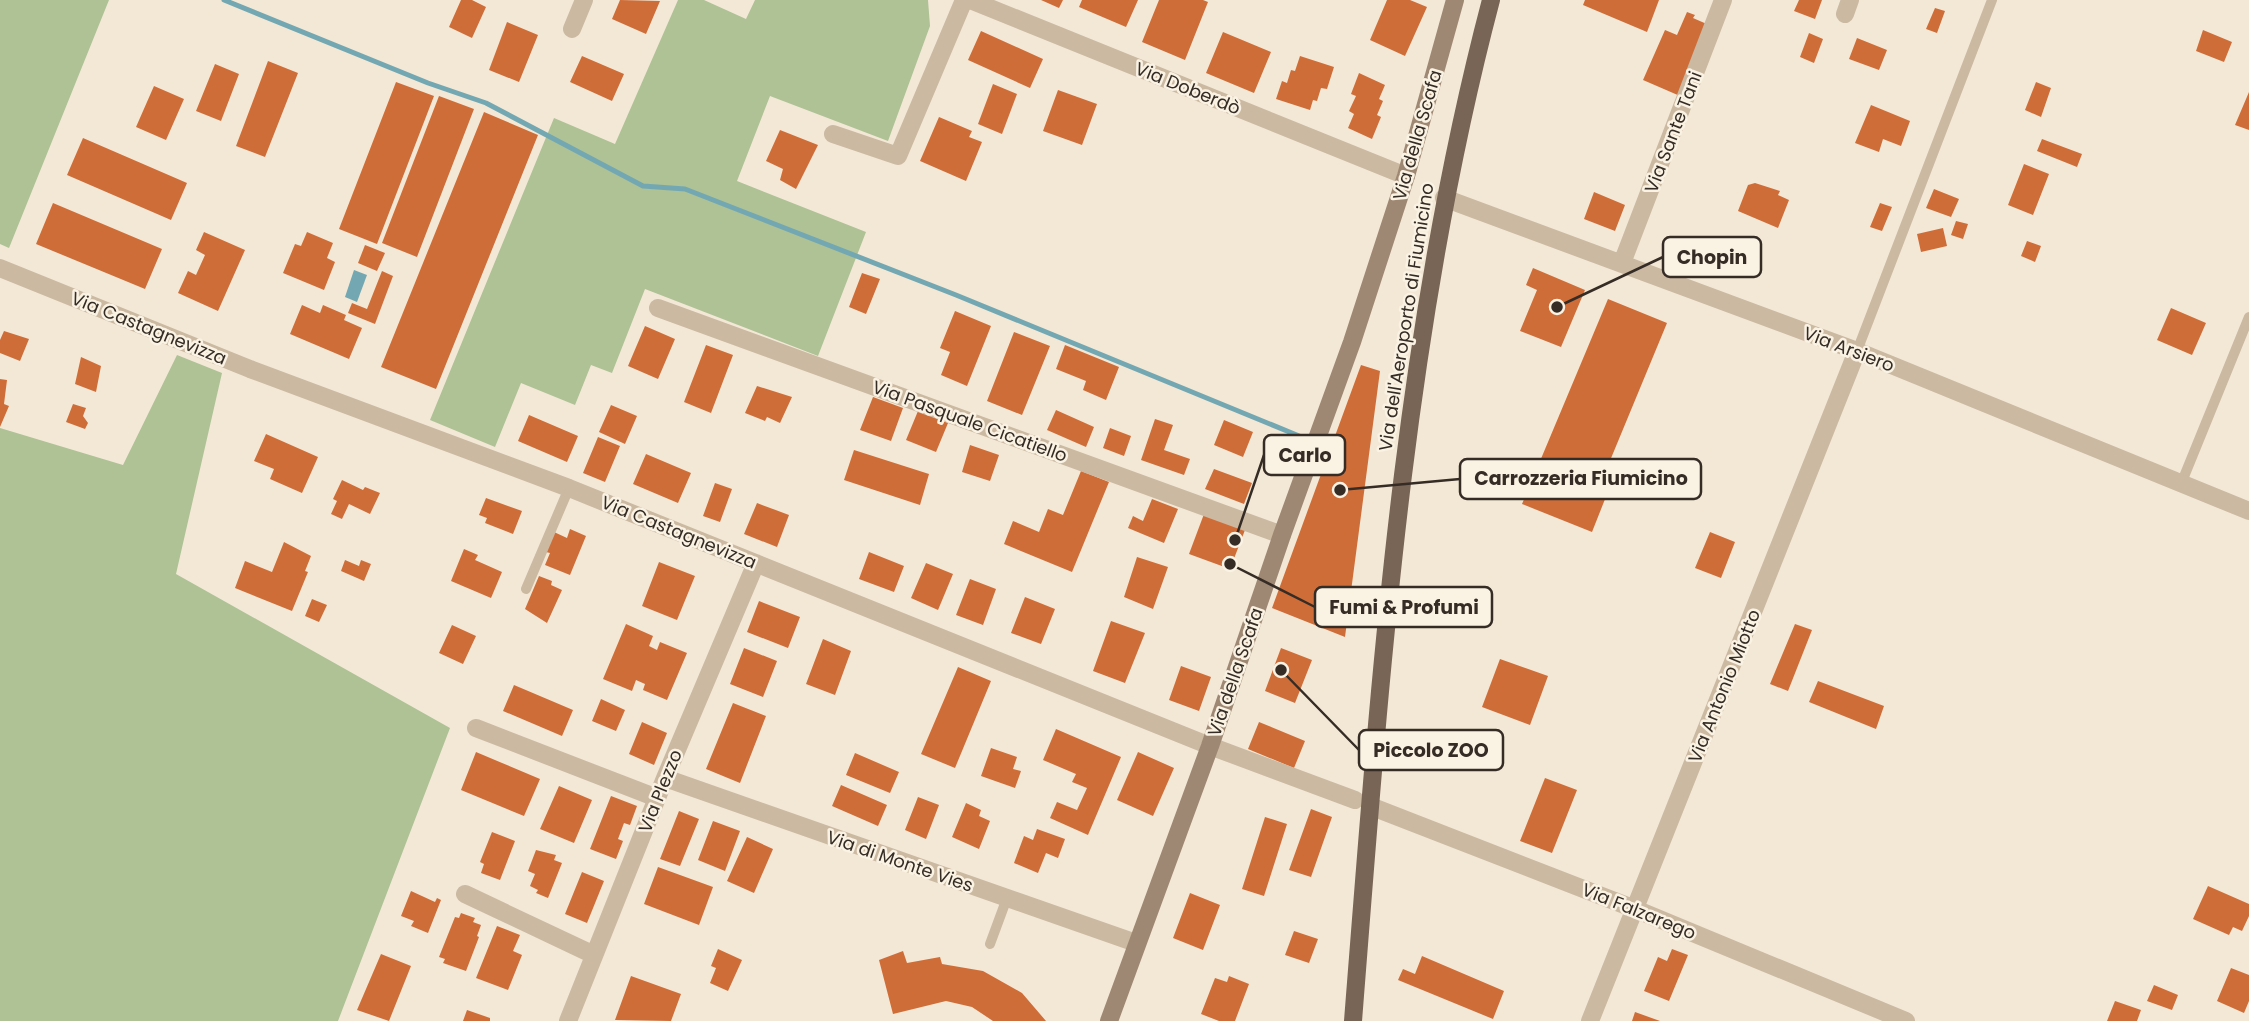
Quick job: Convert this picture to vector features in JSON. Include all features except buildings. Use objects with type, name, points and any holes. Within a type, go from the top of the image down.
[{"type":"main road","name":"Via dell'Aeroporto di Fiumicino","points":[[1353,1021],[1362,803],[1418,355],[1444,198],[1491,0]]},
{"type":"street","points":[[572,29],[584,0]]},
{"type":"street","points":[[833,134],[898,156],[964,0]]},
{"type":"street","name":"Via Doberdò","points":[[970,0],[1406,176]]},
{"type":"street","name":"Via della Scafa","points":[[1109,1021],[1210,746],[1352,342],[1406,176],[1455,0]]},
{"type":"street","name":"Via Sante Tani","points":[[1622,263],[1723,0]]},
{"type":"street","name":"Via Arsiero","points":[[1444,198],[1857,351],[2249,511]]},
{"type":"street","name":"Via Castagnevizza","points":[[0,268],[250,369],[569,488],[1210,746],[1362,803]]},
{"type":"street","name":"Via Pasquale Cicatiello","points":[[658,308],[1282,535]]},
{"type":"street","name":"Via Antonio Miotto","points":[[1590,1021],[1857,351]]},
{"type":"street","name":"Via Plezzo","points":[[568,1021],[665,778],[756,563]]},
{"type":"street","points":[[477,727],[657,798]]},
{"type":"street","name":"Via di Monte Vies","points":[[665,778],[1136,943]]},
{"type":"street","name":"Via Falzarego","points":[[1362,803],[1635,909],[1906,1021]]},
{"type":"street","points":[[465,894],[594,955]]},
{"type":"lane","points":[[1857,351],[1992,0]]},
{"type":"lane","points":[[2181,484],[2249,317]]},
{"type":"lane","points":[[526,589],[569,488]]},
{"type":"lane","points":[[990,944],[1007,898]]},
{"type":"green space","points":[[0,0],[109,0],[9,248],[0,244]]},
{"type":"green space","points":[[678,0],[704,0],[746,19],[755,0],[928,0],[930,26],[888,141],[770,96],[737,181],[866,232],[818,356],[645,289],[612,373],[591,365],[575,405],[521,383],[495,447],[430,420],[554,118],[615,144]]},
{"type":"green space","points":[[177,355],[222,373],[176,574],[450,728],[338,1021],[0,1021],[0,428],[123,465]]},
{"type":"water","points":[[354,270],[367,275],[357,302],[345,297]]},
{"type":"waterway","points":[[224,0],[428,83],[486,103],[643,186],[685,189],[956,295],[1304,438]]},
{"type":"place","name":"Chopin","points":[[1557,307]]},
{"type":"place","name":"Carrozzeria Fiumicino","points":[[1340,490]]},
{"type":"place","name":"Carlo","points":[[1235,540]]},
{"type":"place","name":"Fumi & Profumi","points":[[1230,564]]},
{"type":"place","name":"Piccolo ZOO","points":[[1281,670]]}]
